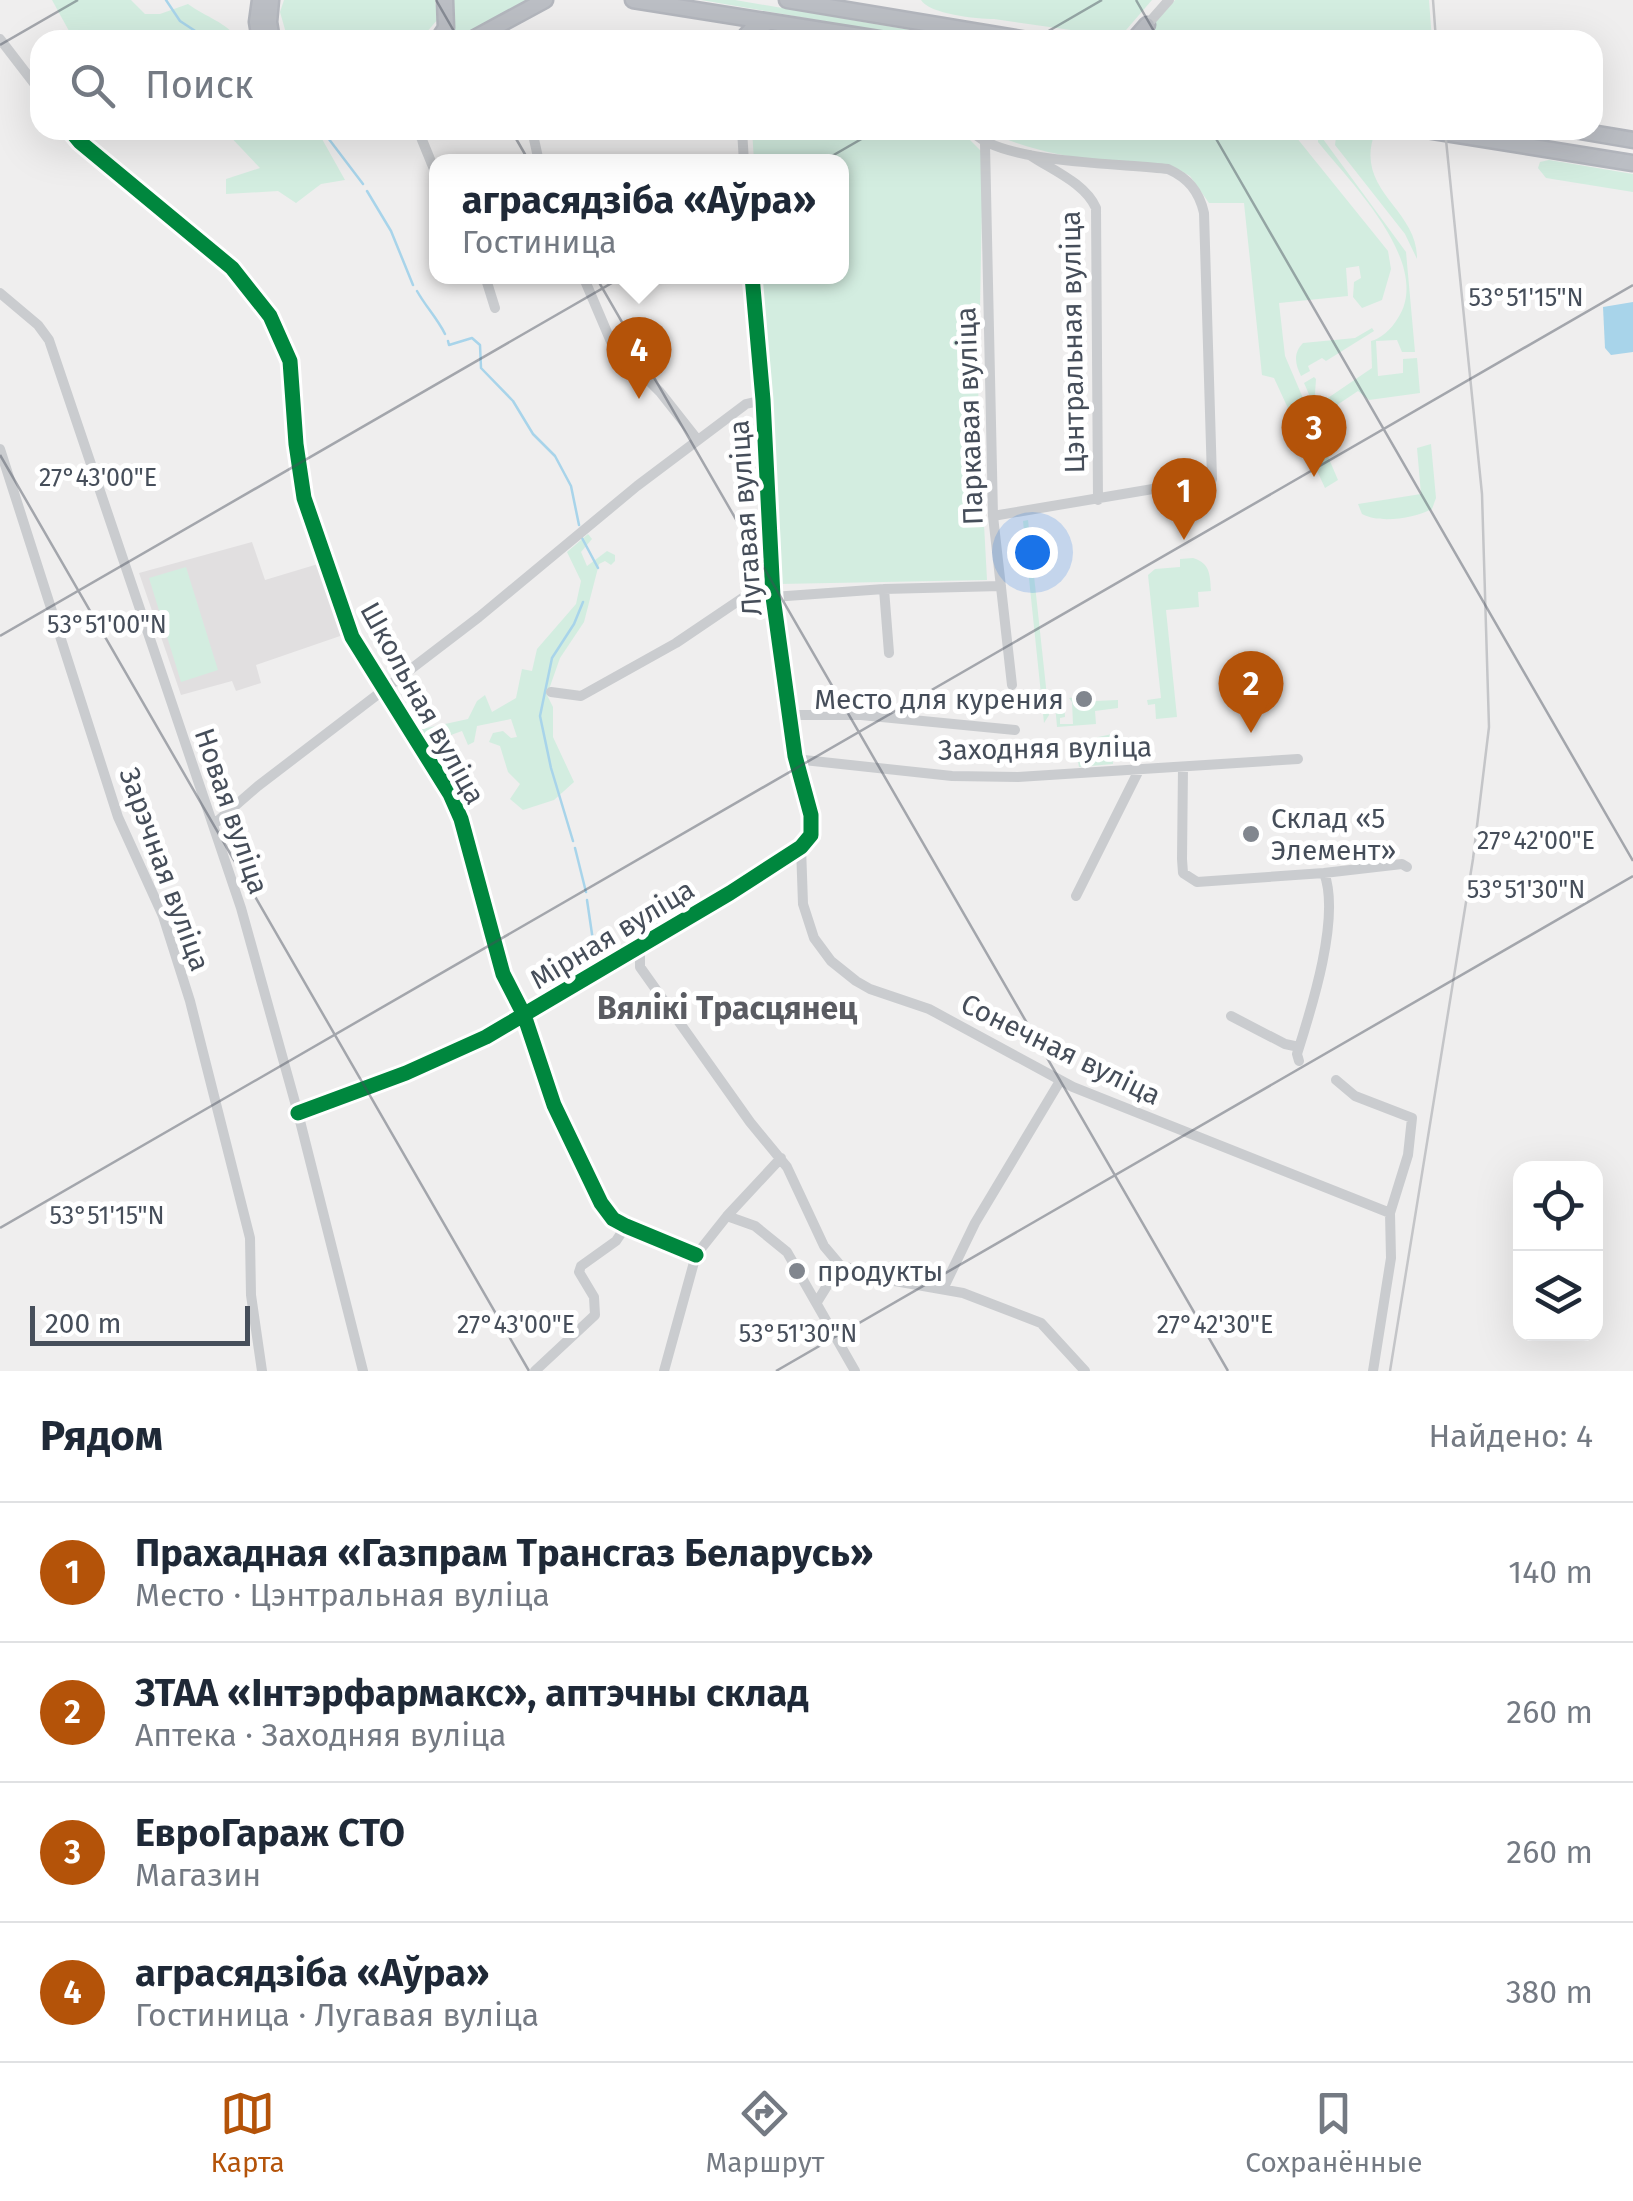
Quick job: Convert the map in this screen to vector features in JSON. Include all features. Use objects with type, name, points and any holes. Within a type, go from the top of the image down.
[{"type":"highway","points":[[258,30],[260,0]]},
{"type":"highway","points":[[270,30],[271,0]]},
{"type":"highway","points":[[445,0],[445,30]]},
{"type":"highway","points":[[490,30],[545,0]]},
{"type":"highway","points":[[634,0],[821,30]]},
{"type":"highway","points":[[788,0],[940,30]]},
{"type":"highway","points":[[719,14],[732,30]]},
{"type":"highway","points":[[751,30],[769,22]]},
{"type":"highway","points":[[1603,135],[1633,140]]},
{"type":"highway","points":[[1489,140],[1633,163]]},
{"type":"street","points":[[1148,30],[1169,0]]},
{"type":"street","points":[[0,39],[30,79]]},
{"type":"street","name":"Школьная вуліца","points":[[78,140],[232,268],[282,338],[294,386],[296,444],[304,498],[352,637],[450,794],[461,819],[494,946],[574,1148],[613,1219],[696,1255]]},
{"type":"street","points":[[981,140],[985,144]]},
{"type":"street","name":"Цэнтральная вуліца","points":[[985,144],[1029,154],[1168,169],[1193,186],[1204,213],[1212,479],[993,516]]},
{"type":"street","name":"Паркавая вуліца","points":[[985,144],[993,516],[1012,685]]},
{"type":"street","name":"Цэнтральная вуліца","points":[[1029,154],[1078,185],[1096,208],[1098,500]]},
{"type":"street","points":[[487,284],[496,308]]},
{"type":"street","name":"Лугавая вуліца","points":[[587,284],[612,344],[660,392],[697,439]]},
{"type":"street","name":"Лугавая вуліца","points":[[753,284],[773,597],[796,756]]},
{"type":"street","name":"Новая вуліца","points":[[0,293],[6,308],[35,322],[49,340],[213,825],[298,1113],[363,1371]]},
{"type":"street","name":"Лугавая вуліца","points":[[637,486],[746,404],[763,400]]},
{"type":"street","name":"Зарэчная вуліца","points":[[0,450],[118,817],[163,916],[190,1002],[250,1238],[251,1295],[262,1371]]},
{"type":"street","name":"Школьная вуліца","points":[[387,690],[637,486]]},
{"type":"street","points":[[551,692],[581,696],[676,644],[772,578]]},
{"type":"street","points":[[773,597],[884,588],[1001,586]]},
{"type":"street","points":[[884,588],[888,653]]},
{"type":"street","points":[[213,825],[258,786],[387,690]]},
{"type":"street","points":[[789,715],[860,715],[1015,730]]},
{"type":"street","points":[[796,756],[812,822],[812,836],[801,846]]},
{"type":"street","name":"Заходняя вуліца","points":[[796,756],[952,776],[1018,777],[1298,759]]},
{"type":"street","points":[[1183,766],[1182,859],[1183,873],[1190,879],[1197,882],[1402,864],[1407,868]]},
{"type":"street","points":[[1076,896],[1139,770]]},
{"type":"street","name":"Мірная вуліца","points":[[298,1113],[444,1056],[524,1014],[801,846]]},
{"type":"street","name":"Сонечная вуліца","points":[[801,846],[802,904],[814,938],[831,961],[870,990],[930,1009],[1060,1080],[1174,1130],[1239,1151],[1390,1213]]},
{"type":"street","points":[[1299,1061],[1326,933],[1328,884],[1324,873]]},
{"type":"street","name":"Мірная вуліца","points":[[648,941],[640,952],[640,968],[780,1158],[801,1192],[824,1246],[840,1265]]},
{"type":"street","points":[[629,952],[640,968]]},
{"type":"street","points":[[1231,1016],[1285,1044],[1300,1047]]},
{"type":"street","points":[[943,1289],[974,1223],[1060,1080]]},
{"type":"street","points":[[1336,1080],[1355,1096],[1412,1118],[1408,1155],[1390,1213],[1390,1258],[1374,1371]]},
{"type":"street","points":[[664,1371],[696,1255],[780,1158]]},
{"type":"street","points":[[727,1216],[755,1226],[787,1252],[856,1371]]},
{"type":"street","points":[[535,1371],[595,1314],[594,1297],[582,1280],[580,1266],[616,1241],[626,1226]]},
{"type":"street","points":[[818,1302],[840,1265],[889,1280],[943,1289],[1041,1323],[1085,1371]]},
{"type":"shaded area","points":[[252,542],[265,580],[318,564],[343,635],[256,665],[261,683],[236,691],[232,681],[181,695],[139,573]]},
{"type":"green space","points":[[52,0],[131,0],[145,14],[160,14],[188,4],[229,30],[68,30]]},
{"type":"green space","points":[[284,0],[435,0],[438,19],[429,30],[285,30],[280,12]]},
{"type":"green space","points":[[452,0],[530,0],[474,30],[450,30]]},
{"type":"green space","points":[[701,0],[735,0],[910,30],[877,30]]},
{"type":"green space","points":[[921,0],[1152,0],[1126,30],[1071,30],[954,15]]},
{"type":"green space","points":[[1175,0],[1429,0],[1431,30],[1152,30]]},
{"type":"green space","points":[[233,140],[323,140],[345,180],[321,184],[296,203],[278,191],[226,194],[226,179],[260,168]]},
{"type":"green space","points":[[753,140],[970,140],[983,153],[978,412],[987,580],[779,584],[760,284],[849,284],[849,154],[754,154]]},
{"type":"green space","points":[[1008,140],[1298,140],[1388,251],[1391,269],[1382,300],[1362,308],[1353,297],[1354,282],[1361,278],[1359,266],[1346,268],[1348,296],[1279,303],[1285,356],[1338,480],[1325,488],[1274,378],[1262,375],[1244,203],[1209,203],[1190,176],[1181,171],[1031,148]]},
{"type":"green space","points":[[1324,140],[1406,252],[1415,352],[1402,352],[1397,340],[1376,341],[1378,376],[1403,373],[1403,359],[1417,358],[1420,393],[1369,400],[1358,391],[1319,417],[1304,383],[1316,379],[1319,404],[1372,368],[1371,341],[1392,326],[1406,297],[1405,273],[1384,225],[1318,142]]},
{"type":"green space","points":[[1336,140],[1373,140],[1372,170],[1408,226],[1417,259],[1405,234],[1335,145]]},
{"type":"green space","points":[[1549,160],[1633,174],[1633,192],[1546,178],[1538,168],[1540,162]]},
{"type":"green space","points":[[1372,328],[1374,331],[1326,361],[1322,358],[1308,366],[1310,371],[1301,376],[1296,359],[1303,343],[1355,338]]},
{"type":"green space","points":[[1431,444],[1436,498],[1432,509],[1397,519],[1362,514],[1358,504],[1421,494],[1417,448]]},
{"type":"green space","points":[[1028,520],[1049,715],[1044,723],[1023,521]]},
{"type":"green space","points":[[588,534],[592,539],[581,552],[587,566],[607,551],[615,555],[615,561],[611,565],[605,561],[599,564],[584,622],[560,658],[547,695],[553,707],[553,737],[574,782],[554,800],[523,810],[510,799],[520,784],[508,772],[500,746],[489,742],[493,733],[503,731],[511,738],[517,737],[511,719],[477,726],[474,742],[468,745],[462,731],[426,744],[422,729],[468,719],[477,701],[485,695],[492,712],[516,698],[522,669],[532,671],[537,649],[576,604],[581,581],[567,552]]},
{"type":"green space","points":[[1193,558],[1208,570],[1211,591],[1198,592],[1199,607],[1166,610],[1177,717],[1156,719],[1155,704],[1148,705],[1147,700],[1161,698],[1148,575],[1155,569],[1180,567],[1180,559]]},
{"type":"green space","points":[[186,567],[218,670],[181,682],[149,578]]},
{"type":"green space","points":[[1088,696],[1095,701],[1118,700],[1118,708],[1095,711],[1096,724],[1057,727],[1058,700],[1064,702],[1065,717],[1060,718],[1060,724],[1073,724],[1069,698]]},
{"type":"green space","points":[[1112,734],[1113,764],[1079,767],[1076,750],[1080,741]]},
{"type":"water","points":[[1633,302],[1633,352],[1611,355],[1605,348],[1603,307]]},
{"type":"waterway","points":[[166,0],[180,21],[194,30]]},
{"type":"waterway","points":[[330,140],[363,184]]},
{"type":"waterway","points":[[367,191],[391,231],[413,285]]},
{"type":"waterway","points":[[417,291],[445,334]]},
{"type":"waterway","points":[[448,341],[449,345],[472,338],[480,345],[481,368],[513,401],[533,434],[555,456],[571,486],[579,525]]},
{"type":"waterway","points":[[582,538],[598,568]]},
{"type":"waterway","points":[[573,841],[540,716],[552,658],[583,602]]},
{"type":"waterway","points":[[575,848],[586,892]]},
{"type":"waterway","points":[[587,900],[596,961]]},
{"type":"railway","points":[[1433,0],[1435,30]]},
{"type":"railway","points":[[1390,1371],[1473,859],[1489,727],[1482,494],[1446,140]]},
{"type":"cycle path","points":[[78,140],[232,268],[270,316],[290,361],[304,498],[352,637],[450,794],[461,819],[503,974],[524,1015],[554,1105],[601,1203],[613,1219],[696,1255]]},
{"type":"cycle path","points":[[298,1113],[406,1073],[486,1037],[730,893],[801,847],[811,835],[811,815],[795,756],[773,597],[753,284]]},
{"type":"place","name":"аграсядзіба «Аўра»","points":[[639,399]]},
{"type":"place","name":"ЕвроГараж СТО","points":[[1314,477]]},
{"type":"place","name":"Прахадная «Газпрам Трансгаз Беларусь»","points":[[1184,540]]},
{"type":"place","name":"Место для курения","points":[[1084,699]]},
{"type":"place","name":"ЗТАА «Інтэрфармакс», аптэчны склад","points":[[1251,733]]},
{"type":"place","name":"Склад «5 Элемент»","points":[[1251,834]]},
{"type":"place","name":"продукты","points":[[797,1271]]},
{"type":"district","name":"Вялікі Трасцянец","points":[[727,1008]]}]
